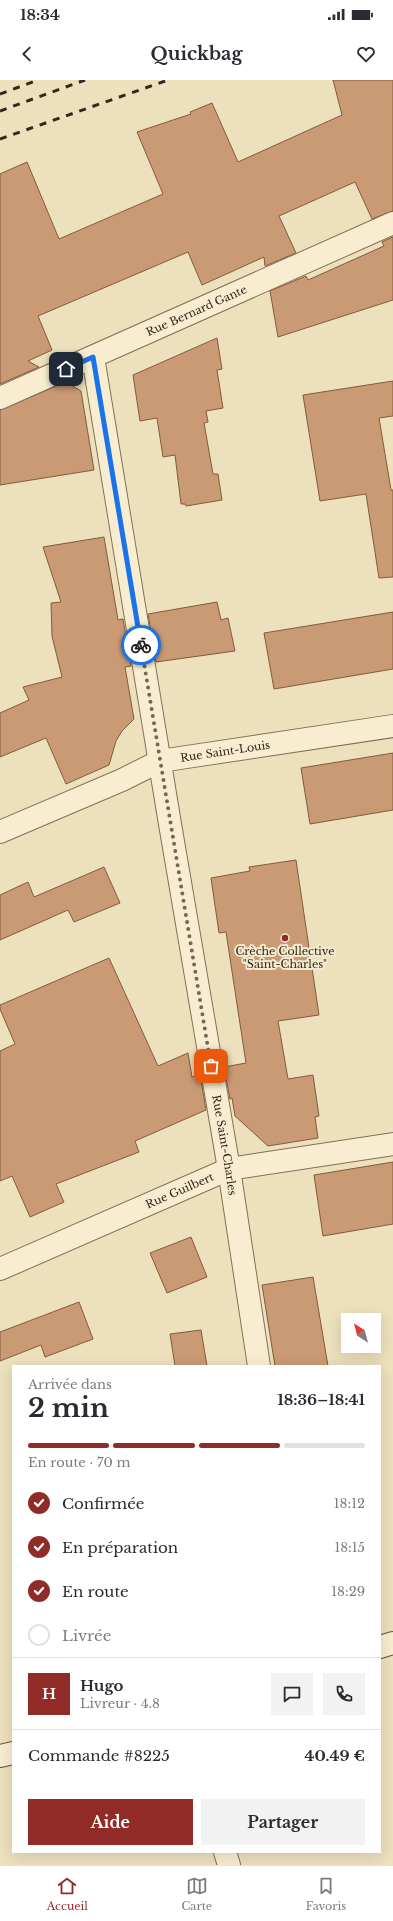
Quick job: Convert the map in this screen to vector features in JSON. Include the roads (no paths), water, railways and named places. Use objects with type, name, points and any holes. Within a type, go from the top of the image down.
[{"type":"street","name":"Rue Bernard Gante","points":[[0,398],[393,223]]},
{"type":"street","name":"Rue Saint-Charles","points":[[93,357],[229,1169],[259,1365]]},
{"type":"street","name":"Rue Saint-Louis","points":[[0,832],[122,780],[160,761],[393,726]]},
{"type":"street","name":"Rue Guilbert","points":[[0,1269],[229,1169],[393,1144]]},
{"type":"street","points":[[381,1646],[393,1643]]},
{"type":"street","points":[[0,1756],[12,1753]]},
{"type":"street","points":[[225,1853],[230,1865]]},
{"type":"railway","points":[[0,94],[38,80]]},
{"type":"railway","points":[[0,111],[85,80]]},
{"type":"railway","points":[[0,139],[168,80]]},
{"type":"place","name":"Crèche Collective \"Saint-Charles\"","points":[[285,938]]}]
